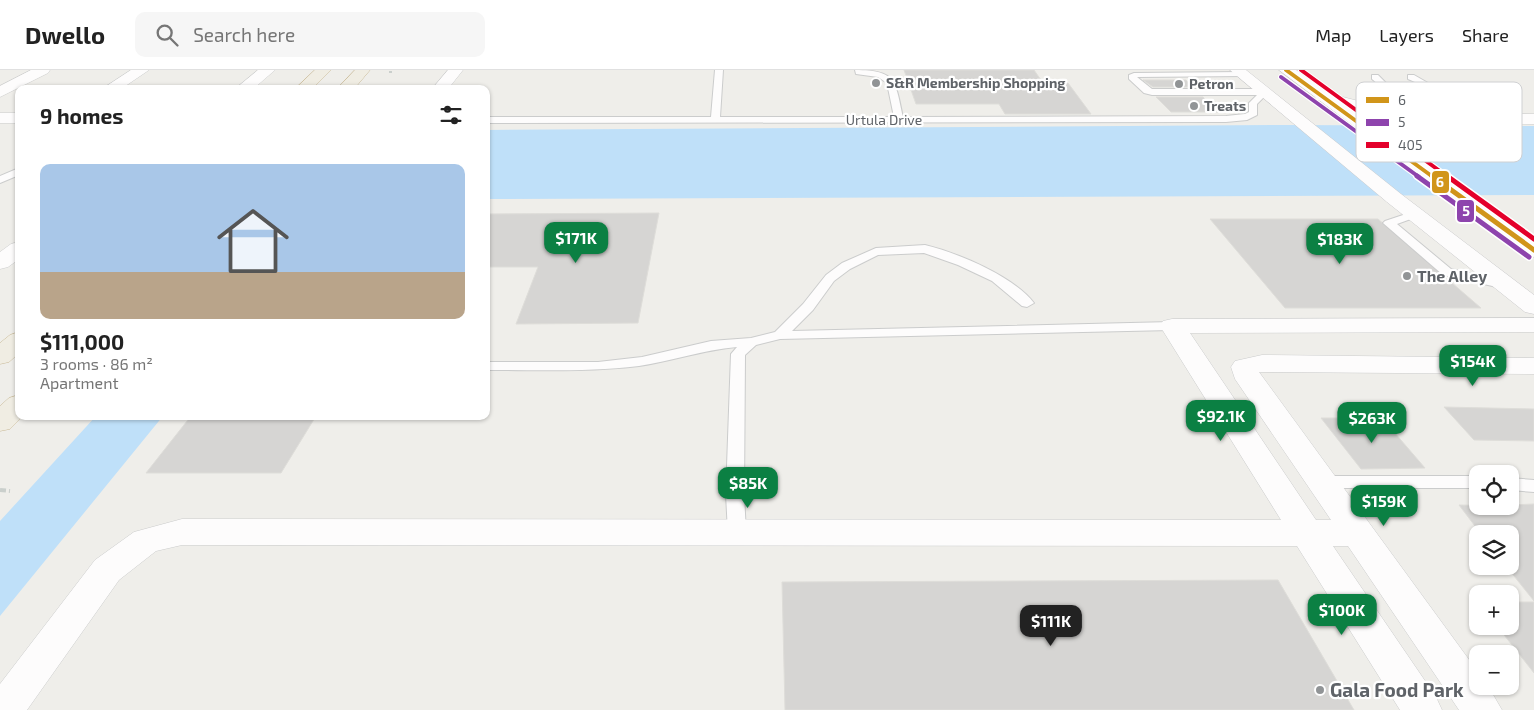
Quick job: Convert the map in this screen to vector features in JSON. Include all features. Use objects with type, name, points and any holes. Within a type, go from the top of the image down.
[{"type":"highway","points":[[307,85],[324,70]]},
{"type":"highway","points":[[349,85],[364,70]]},
{"type":"highway","points":[[0,356],[15,343]]},
{"type":"highway","points":[[0,422],[15,408]]},
{"type":"street","points":[[0,92],[43,70]]},
{"type":"street","points":[[117,85],[142,70]]},
{"type":"street","points":[[248,85],[268,70]]},
{"type":"street","points":[[443,85],[456,70]]},
{"type":"street","points":[[1286,70],[1356,121]]},
{"type":"street","points":[[1239,72],[1394,198],[1534,307]]},
{"type":"street","points":[[1323,97],[1356,105]]},
{"type":"street","points":[[0,118],[15,118]]},
{"type":"street","points":[[1412,162],[1534,250]]},
{"type":"street","points":[[0,262],[15,252]]},
{"type":"street","points":[[1172,326],[1534,325]]},
{"type":"street","points":[[1172,326],[1422,710]]},
{"type":"street","points":[[1482,710],[1250,379],[1244,367],[1262,362],[1412,366],[1534,366]]},
{"type":"street","points":[[4,710],[107,570],[146,541],[182,532],[1358,533]]},
{"type":"lane","points":[[714,120],[719,71]]},
{"type":"lane","points":[[859,71],[888,79],[899,120]]},
{"type":"lane","points":[[1239,72],[1134,75],[1132,77],[1147,91],[1152,92],[1265,92]]},
{"type":"lane","points":[[1411,77],[1422,82]]},
{"type":"lane","name":"Urtula Drive","points":[[490,120],[1226,119],[1247,117],[1254,113],[1253,104],[1265,92]]},
{"type":"lane","points":[[0,180],[15,173]]},
{"type":"lane","points":[[780,335],[808,307],[830,278],[846,266],[876,252],[925,249],[962,262],[996,278],[1028,303]]},
{"type":"lane","points":[[490,366],[598,366],[642,361],[711,345],[751,342],[780,335],[1172,326]]},
{"type":"lane","points":[[737,533],[735,494],[738,354],[751,342]]},
{"type":"lane","points":[[1322,482],[1469,482]]},
{"type":"lane","points":[[1519,485],[1534,486]]},
{"type":"path","points":[[0,490],[10,491]]},
{"type":"water","points":[[1356,125],[1356,162],[1522,162],[1522,126],[1534,126],[1534,195],[490,199],[490,130]]},
{"type":"water","points":[[92,420],[160,420],[0,616],[0,521]]},
{"type":"building","points":[[904,70],[1034,70],[1043,83],[1068,83],[1091,114],[1005,114],[999,104],[916,104]]},
{"type":"building","points":[[1143,80],[1186,80],[1193,87],[1153,87]]},
{"type":"building","points":[[1156,97],[1203,97],[1218,112],[1171,112]]},
{"type":"building","points":[[659,213],[638,323],[516,324],[538,267],[490,267],[490,214]]},
{"type":"building","points":[[1210,219],[1378,219],[1481,308],[1285,308]]},
{"type":"building","points":[[1444,407],[1534,409],[1534,441],[1474,440]]},
{"type":"building","points":[[1321,418],[1382,418],[1425,468],[1361,469]]},
{"type":"building","points":[[188,420],[314,420],[281,473],[146,473]]},
{"type":"building","points":[[1534,504],[1534,601],[1513,575],[1519,575],[1519,525],[1474,525],[1459,505],[1469,505],[1469,515],[1519,515],[1519,505]]},
{"type":"building","points":[[1278,580],[1354,710],[785,710],[782,582]]},
{"type":"building","points":[[1519,602],[1534,602],[1534,673],[1519,654],[1519,645],[1512,645],[1504,635],[1519,635]]},
{"type":"transit line","name":"6","points":[[1286,70],[1356,121]]},
{"type":"transit line","name":"405","points":[[1301,70],[1356,110]]},
{"type":"transit line","name":"5","points":[[1281,77],[1356,131]]},
{"type":"transit line","name":"5","points":[[1398,162],[1529,257]]},
{"type":"transit line","name":"6","points":[[1413,162],[1534,250]]},
{"type":"transit line","name":"405","points":[[1428,162],[1534,239]]},
{"type":"place","name":"S&R Membership Shopping","points":[[876,83]]},
{"type":"place","name":"Petron","points":[[1179,84]]},
{"type":"place","name":"Treats","points":[[1194,106]]},
{"type":"place","name":"The Alley","points":[[1407,276]]},
{"type":"place","name":"Gala Food Park","points":[[1320,690]]}]
